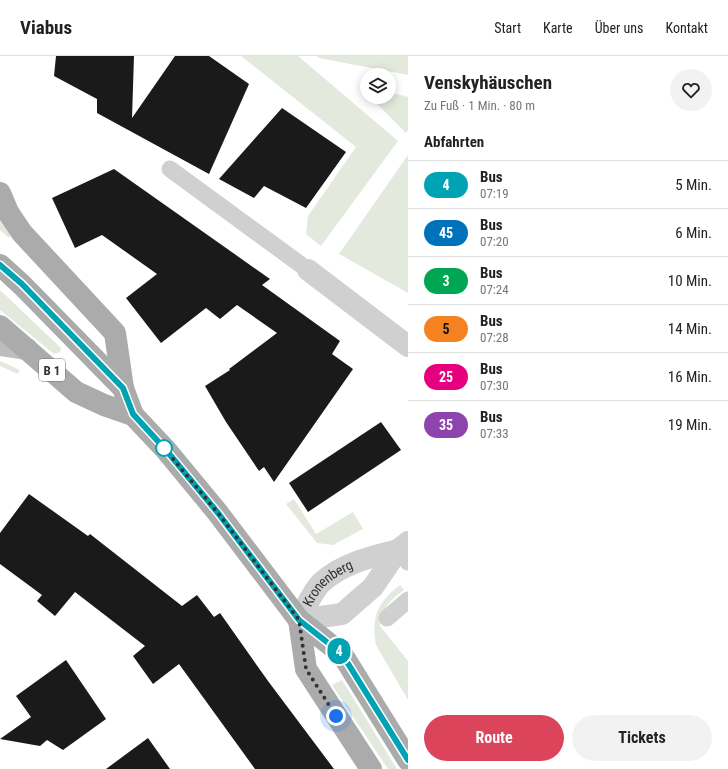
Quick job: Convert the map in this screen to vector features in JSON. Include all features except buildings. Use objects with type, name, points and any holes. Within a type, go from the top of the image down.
[{"type":"main road","points":[[0,193],[8,212],[22,233],[115,333],[123,388],[133,414],[166,450],[213,507],[299,620],[342,654],[408,760]]},
{"type":"main road","points":[[0,265],[22,284],[123,388]]},
{"type":"main road","name":"B 1","points":[[0,326],[76,392],[104,405],[133,414]]},
{"type":"main road","points":[[0,345],[27,349]]},
{"type":"main road","points":[[299,620],[306,669],[371,769]]},
{"type":"street","points":[[308,270],[408,346]]},
{"type":"street","name":"Kronenberg","points":[[299,620],[321,583],[332,575],[351,563],[405,551]]},
{"type":"street","name":"Kronenberg","points":[[299,620],[342,614],[373,587],[405,551]]},
{"type":"lane","points":[[170,169],[308,270]]},
{"type":"lane","points":[[104,405],[123,388]]},
{"type":"lane","points":[[387,618],[408,600]]},
{"type":"shaded area","points":[[241,56],[298,56],[398,141],[321,246],[306,234],[308,216],[356,147]]},
{"type":"shaded area","points":[[317,56],[408,56],[408,75],[396,73],[396,68],[371,68],[319,58]]},
{"type":"shaded area","points":[[396,94],[408,97],[408,130],[406,133],[377,104],[396,104]]},
{"type":"shaded area","points":[[408,155],[408,293],[339,254]]},
{"type":"shaded area","points":[[0,215],[11,235],[9,238],[0,230]]},
{"type":"shaded area","points":[[0,290],[61,348],[60,352],[54,354],[0,310]]},
{"type":"shaded area","points":[[0,361],[20,370],[18,374],[0,366]]},
{"type":"shaded area","points":[[294,499],[316,534],[353,512],[363,529],[333,545],[317,543],[286,504]]},
{"type":"shaded area","points":[[400,585],[404,590],[395,597],[385,609],[380,626],[408,661],[408,700],[376,645],[375,635],[376,618],[381,604],[392,591]]},
{"type":"shaded area","points":[[342,680],[397,769],[388,769],[332,685]]},
{"type":"bus line","name":"4","points":[[0,265],[22,284],[123,388],[133,414],[166,450],[218,513],[299,620],[342,654],[408,760]]},
{"type":"route","points":[[164,448],[218,513],[299,620],[306,669],[336,716]]}]
